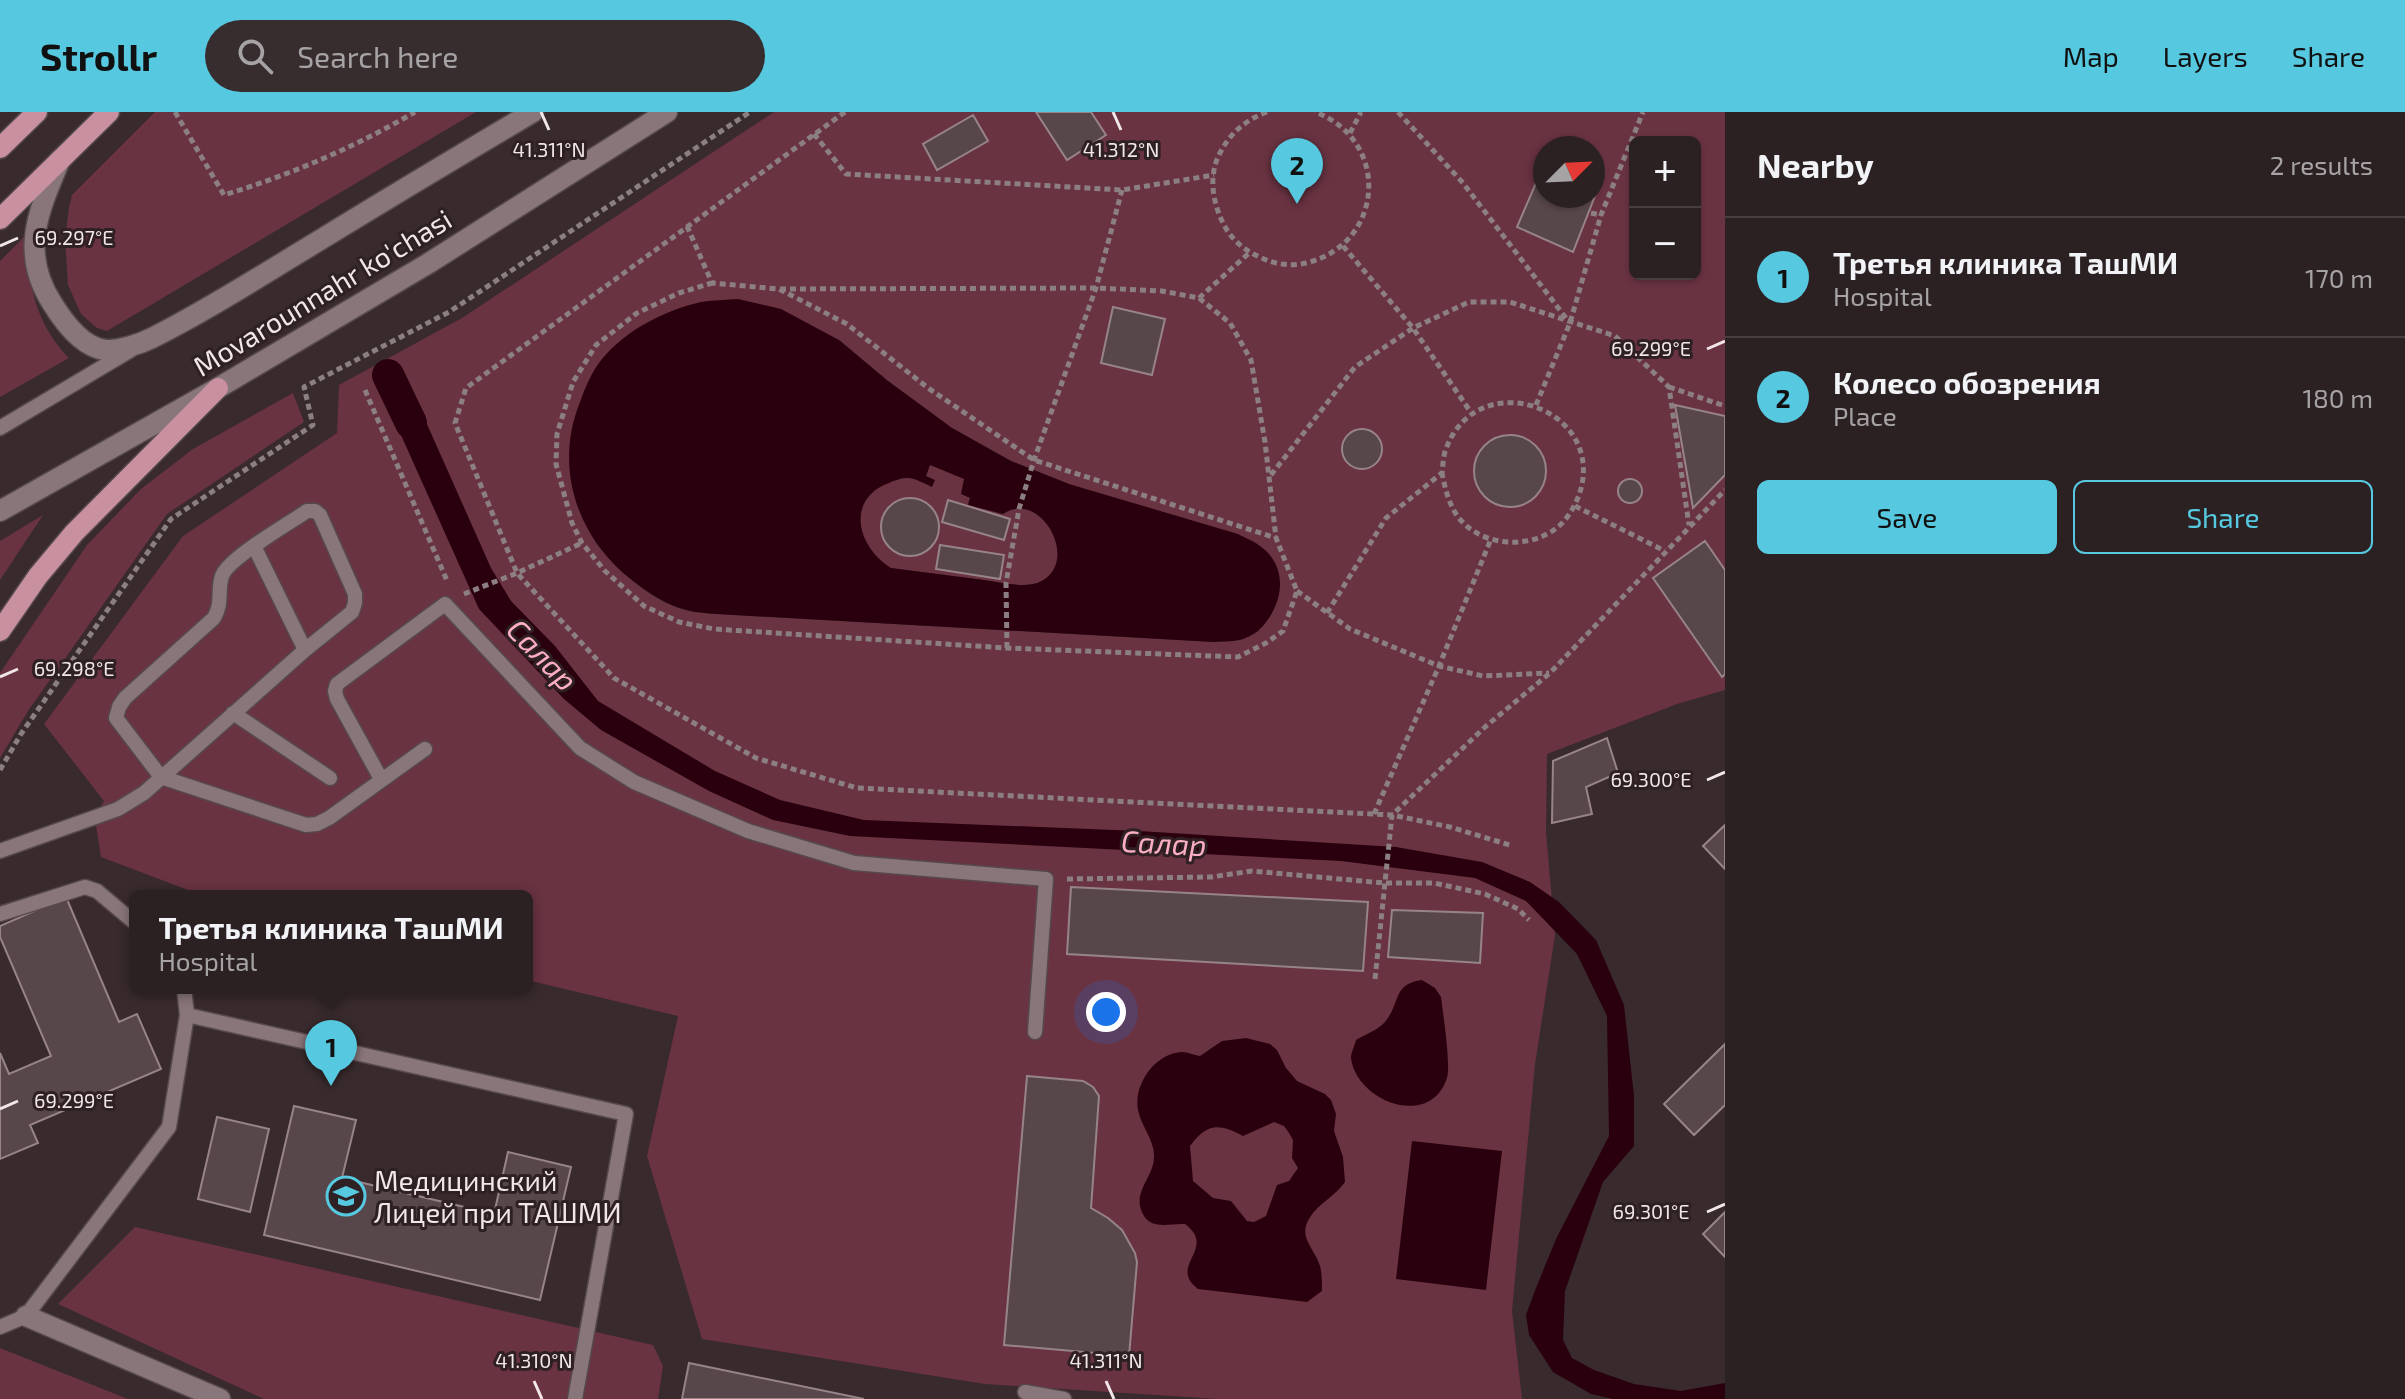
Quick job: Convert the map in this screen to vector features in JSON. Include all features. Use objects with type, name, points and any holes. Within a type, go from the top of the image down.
[{"type":"main road","points":[[0,148],[37,112]]},
{"type":"main road","points":[[0,219],[109,112]]},
{"type":"main road","points":[[0,631],[38,576],[74,533],[218,388]]},
{"type":"street","name":"Movarounnahr ko'chasi","points":[[149,340],[533,112]]},
{"type":"street","name":"Movarounnahr ko'chasi","points":[[0,511],[218,388],[429,263],[667,112]]},
{"type":"street","points":[[61,159],[39,209],[34,231],[36,266],[49,298],[69,326],[94,347],[107,350],[149,340]]},
{"type":"street","points":[[26,1316],[220,1399]]},
{"type":"lane","name":"Movarounnahr ko'chasi","points":[[0,428],[149,340]]},
{"type":"lane","points":[[0,851],[118,809],[144,793],[161,777],[233,713],[305,650],[352,612],[355,594],[320,515],[307,511],[254,546],[226,570],[222,577],[220,609],[214,618],[125,698],[116,718],[161,777],[306,825],[329,818],[425,749]]},
{"type":"lane","points":[[254,546],[305,650]]},
{"type":"lane","points":[[381,779],[337,699],[337,684],[445,604],[580,748],[634,782],[748,831],[854,863],[1046,879],[1035,1032]]},
{"type":"lane","points":[[233,713],[330,778]]},
{"type":"lane","points":[[2,907],[85,887],[97,891],[129,918]]},
{"type":"lane","points":[[0,1327],[26,1316],[169,1127],[187,1015],[185,994]]},
{"type":"lane","points":[[187,1015],[626,1114],[575,1399]]},
{"type":"lane","points":[[1025,1392],[1064,1399]]},
{"type":"path","points":[[175,112],[224,195],[271,181],[383,131],[415,112]]},
{"type":"path","points":[[0,770],[21,734],[171,519],[313,425],[304,387],[449,312],[750,112]]},
{"type":"path","points":[[845,112],[466,388],[455,423],[517,573],[614,678],[756,758],[857,788],[1392,815],[1450,827],[1513,846]]},
{"type":"path","points":[[1267,112],[1252,117],[1231,134],[1217,157],[1212,184],[1216,211],[1229,235],[1249,253],[1272,263],[1297,265],[1322,259],[1343,246],[1359,227],[1368,203],[1369,179],[1363,154],[1350,133],[1330,117],[1315,112]]},
{"type":"path","points":[[1350,133],[1361,112]]},
{"type":"path","points":[[1398,112],[1463,183],[1570,323]]},
{"type":"path","points":[[1536,405],[1570,323],[1601,215],[1643,112]]},
{"type":"path","points":[[814,134],[846,174],[1122,190],[1214,175]]},
{"type":"path","points":[[1007,648],[1006,583],[1019,509],[1096,288],[1122,190]]},
{"type":"path","points":[[1591,213],[1601,215]]},
{"type":"path","points":[[687,226],[712,283]]},
{"type":"path","points":[[1343,246],[1413,328],[1472,414]]},
{"type":"path","points":[[1199,298],[1249,253]]},
{"type":"path","points":[[1297,591],[1283,631],[1238,657],[1007,648],[714,629],[679,622],[644,606],[605,571],[582,543],[572,523],[556,464],[557,434],[573,382],[596,345],[637,313],[679,293],[712,283],[779,289],[1096,288],[1162,291],[1199,298],[1230,323],[1251,360],[1270,476],[1276,538],[1297,591],[1350,629],[1439,666],[1483,676],[1550,673]]},
{"type":"path","points":[[779,289],[847,324],[928,388],[1034,460],[1276,538]]},
{"type":"path","points":[[1270,476],[1355,367],[1413,328],[1469,302],[1510,302],[1615,336],[1669,387],[1725,406]]},
{"type":"path","points":[[1669,387],[1689,526]]},
{"type":"path","points":[[365,390],[449,584]]},
{"type":"path","points":[[1514,401],[1536,405],[1557,417],[1573,436],[1582,459],[1583,483],[1575,506],[1560,525],[1539,538],[1517,543],[1491,539],[1474,531],[1457,516],[1446,496],[1442,473],[1445,451],[1455,431],[1472,414],[1492,404],[1514,401]]},
{"type":"path","points":[[1327,613],[1386,518],[1442,473]]},
{"type":"path","points":[[1375,979],[1392,815],[1485,727],[1550,673],[1725,490]]},
{"type":"path","points":[[1575,506],[1665,551]]},
{"type":"path","points":[[1374,814],[1491,539]]},
{"type":"path","points":[[461,595],[582,543]]},
{"type":"path","points":[[1046,879],[1211,877],[1252,871],[1384,883],[1434,883],[1485,894],[1518,909],[1529,920]]},
{"type":"shaded area","points":[[155,112],[476,112],[107,331],[97,328],[81,314],[68,285],[65,238],[69,208],[72,195]]},
{"type":"shaded area","points":[[774,112],[1725,112],[1725,690],[1677,704],[1547,754],[1546,832],[1555,935],[1535,1064],[1512,1311],[1522,1399],[1219,1399],[985,1384],[702,1339],[647,1156],[678,1016],[533,981],[533,890],[188,890],[101,857],[95,819],[104,801],[44,724],[183,536],[337,433],[339,385],[462,318]],"holes":[[[839,340],[952,428],[1011,461],[1069,484],[1259,631],[1241,640],[1214,642],[697,612],[672,605],[647,591],[624,573],[595,542]]]},
{"type":"shaded area","points":[[28,233],[28,267],[35,300],[48,331],[69,358],[0,397],[0,261]]},
{"type":"shaded area","points":[[293,393],[304,422],[167,514],[28,711],[0,758],[0,673],[87,545],[141,489],[193,449]]},
{"type":"shaded area","points":[[930,464],[965,479],[970,498],[968,504],[1003,514],[1017,509],[1030,511],[1041,518],[1056,542],[1058,556],[1054,569],[1045,579],[1034,584],[1015,585],[890,568],[874,553],[861,524],[865,503],[883,485],[926,476]]},
{"type":"shaded area","points":[[43,515],[0,580],[0,541]]},
{"type":"shaded area","points":[[135,1227],[653,1345],[663,1366],[658,1399],[264,1399],[58,1304]]},
{"type":"shaded area","points":[[0,1348],[128,1399],[0,1399]]},
{"type":"water","points":[[738,299],[781,309],[839,340],[952,428],[1011,461],[1069,484],[1238,534],[1255,543],[1268,553],[1280,577],[1279,595],[1272,613],[1250,636],[1236,641],[1214,642],[717,614],[687,610],[659,598],[614,564],[585,524],[570,477],[572,427],[592,374],[602,359],[634,330],[674,310],[701,302]],"holes":[[[930,465],[964,479],[961,494],[970,498],[968,505],[1003,514],[1016,509],[1029,510],[1050,528],[1056,542],[1057,556],[1054,569],[1045,579],[1034,584],[1015,585],[891,568],[870,548],[861,524],[861,511],[875,490],[906,478],[932,487],[935,480],[926,476]]]},
{"type":"water","name":"Салар","points":[[406,377],[491,568],[511,601],[555,646],[598,701],[715,771],[780,800],[864,820],[1139,831],[1396,847],[1482,862],[1530,882],[1559,902],[1596,940],[1624,1005],[1634,1096],[1634,1146],[1603,1182],[1565,1291],[1563,1340],[1572,1358],[1594,1370],[1634,1384],[1681,1391],[1725,1383],[1725,1399],[1613,1399],[1591,1394],[1553,1372],[1529,1335],[1526,1315],[1536,1288],[1556,1239],[1609,1136],[1607,1016],[1577,954],[1526,901],[1475,878],[1341,861],[850,836],[773,820],[709,791],[601,730],[564,699],[479,609],[383,395]]},
{"type":"water","points":[[1422,980],[1435,988],[1441,997],[1447,1078],[1438,1094],[1426,1103],[1410,1106],[1394,1104],[1366,1087],[1356,1073],[1352,1053],[1356,1040],[1385,1022],[1401,990],[1412,982]]},
{"type":"water","points":[[1246,1038],[1270,1044],[1297,1081],[1331,1100],[1336,1114],[1334,1131],[1343,1157],[1345,1182],[1308,1221],[1305,1234],[1320,1266],[1322,1291],[1307,1302],[1198,1289],[1188,1272],[1197,1241],[1194,1233],[1185,1224],[1152,1223],[1140,1208],[1141,1193],[1154,1157],[1138,1110],[1137,1100],[1143,1081],[1163,1058],[1182,1052],[1200,1056],[1222,1041]],"holes":[[[1274,1122],[1284,1126],[1293,1140],[1292,1158],[1298,1168],[1289,1181],[1277,1185],[1266,1216],[1254,1222],[1247,1221],[1231,1201],[1213,1198],[1193,1181],[1190,1146],[1208,1129],[1220,1127],[1243,1136]]]},
{"type":"water","points":[[1412,1141],[1502,1151],[1486,1290],[1396,1279]]},
{"type":"building","points":[[1036,112],[1091,112],[1106,135],[1067,160]]},
{"type":"building","points":[[973,115],[988,141],[937,170],[923,144]]},
{"type":"building","points":[[1533,190],[1533,208],[1590,208],[1573,252],[1517,227]]},
{"type":"building","points":[[1113,307],[1165,319],[1152,375],[1101,363]]},
{"type":"building","points":[[1675,405],[1725,416],[1725,475],[1693,508]]},
{"type":"building","points":[[1362,429],[1376,435],[1382,449],[1376,463],[1362,469],[1348,463],[1342,449],[1348,435]]},
{"type":"building","points":[[1510,435],[1536,445],[1546,471],[1536,497],[1510,507],[1484,497],[1474,471],[1484,445]]},
{"type":"building","points":[[1630,479],[1639,482],[1642,491],[1639,500],[1630,503],[1621,500],[1618,491],[1621,482]]},
{"type":"building","points":[[910,498],[931,506],[939,527],[931,548],[910,556],[889,548],[881,527],[889,506]]},
{"type":"building","points":[[948,500],[1010,519],[1004,540],[942,522]]},
{"type":"building","points":[[1705,541],[1725,570],[1725,674],[1722,677],[1653,578]]},
{"type":"building","points":[[940,545],[1004,555],[1000,579],[936,569]]},
{"type":"building","points":[[1607,738],[1618,773],[1586,787],[1592,814],[1552,823],[1553,761]]},
{"type":"building","points":[[1725,825],[1725,869],[1703,846]]},
{"type":"building","points":[[1071,887],[1368,902],[1363,971],[1067,954]]},
{"type":"building","points":[[66,897],[119,1022],[137,1014],[161,1069],[30,1125],[38,1143],[0,1159],[0,1053],[9,1074],[51,1056],[0,937],[0,926]]},
{"type":"building","points":[[1392,910],[1483,913],[1480,963],[1388,957]]},
{"type":"building","points":[[1725,1044],[1725,1105],[1694,1135],[1664,1104]]},
{"type":"building","points":[[1027,1076],[1083,1081],[1093,1087],[1099,1096],[1091,1208],[1122,1230],[1135,1253],[1137,1262],[1129,1356],[1004,1345]]},
{"type":"building","name":"Медицинский Лицей при ТАШМИ","points":[[294,1106],[356,1120],[342,1178],[494,1214],[508,1152],[571,1167],[540,1300],[264,1235]]},
{"type":"building","points":[[217,1117],[269,1129],[250,1212],[198,1199]]},
{"type":"building","points":[[1725,1212],[1725,1257],[1703,1234]]},
{"type":"building","points":[[689,1363],[864,1399],[682,1399]]},
{"type":"waterway","name":"Салар","points":[[388,375],[411,423]]},
{"type":"place","name":"Колесо обозрения","points":[[1297,204]]},
{"type":"place","name":"Третья клиника ТашМИ","points":[[331,1086]]},
{"type":"place","name":"Медицинский Лицей при ТАШМИ","points":[[346,1196]]}]
